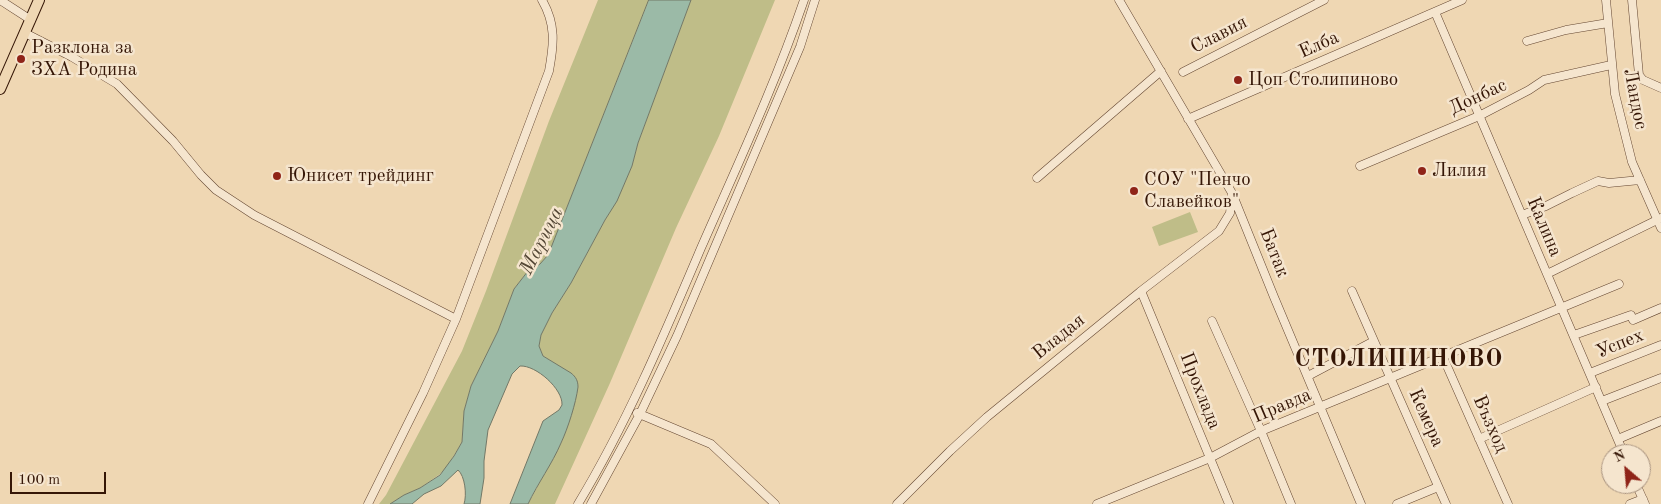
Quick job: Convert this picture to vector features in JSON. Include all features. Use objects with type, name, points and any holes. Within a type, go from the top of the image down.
[{"type":"main road","points":[[0,89],[39,0]]},
{"type":"street","points":[[0,0],[31,20]]},
{"type":"street","points":[[368,504],[423,393],[456,319],[549,71],[554,44],[548,12],[542,0]]},
{"type":"street","points":[[578,504],[592,482],[629,409],[760,113],[804,0]]},
{"type":"street","points":[[591,504],[640,414],[677,336],[796,56],[815,0]]},
{"type":"street","name":"Батак","points":[[1119,0],[1232,193],[1361,504]]},
{"type":"street","name":"Славия","points":[[1183,72],[1324,0]]},
{"type":"street","name":"Елба","points":[[1188,119],[1462,0]]},
{"type":"street","name":"Ландос","points":[[1606,0],[1614,94],[1632,162],[1659,219],[1661,228]]},
{"type":"street","points":[[1632,0],[1639,75],[1643,80],[1661,88]]},
{"type":"street","name":"Калина","points":[[1435,12],[1620,444]]},
{"type":"street","points":[[1527,41],[1566,30],[1608,23]]},
{"type":"street","points":[[25,33],[72,57],[117,84],[173,141],[201,175],[223,195],[254,215],[456,319]]},
{"type":"street","name":"Донбас","points":[[1360,166],[1479,116],[1544,80],[1612,64]]},
{"type":"street","points":[[1036,178],[1160,72]]},
{"type":"street","points":[[1522,215],[1546,206],[1598,181],[1640,180]]},
{"type":"street","name":"Владая","points":[[897,504],[987,417],[1141,291],[1219,231],[1230,213],[1232,193]]},
{"type":"street","points":[[1547,274],[1659,219]]},
{"type":"street","name":"Правда","points":[[1097,504],[1210,458],[1261,432],[1620,284]]},
{"type":"street","name":"Прохлада","points":[[1141,291],[1229,504]]},
{"type":"street","name":"Кемера","points":[[1352,291],[1446,504]]},
{"type":"street","points":[[1574,335],[1661,308]]},
{"type":"street","points":[[1212,321],[1291,504]]},
{"type":"street","points":[[1308,376],[1374,341]]},
{"type":"street","name":"Успех","points":[[1590,373],[1661,345]]},
{"type":"street","name":"Възход","points":[[1443,356],[1508,504]]},
{"type":"street","points":[[1602,401],[1661,378]]},
{"type":"street","points":[[1479,439],[1596,387]]},
{"type":"street","points":[[629,409],[711,444],[775,504]]},
{"type":"street","points":[[1618,439],[1661,421]]},
{"type":"street","points":[[1397,504],[1438,487]]},
{"type":"street","points":[[1630,504],[1644,501]]},
{"type":"shaded area","points":[[598,0],[649,0],[548,255],[540,264],[528,271],[514,289],[498,331],[471,386],[464,411],[462,442],[447,467],[420,488],[390,504],[379,504],[386,495],[462,351],[549,121]]},
{"type":"shaded area","points":[[649,0],[691,0],[638,143],[632,166],[617,201],[541,335],[539,346],[543,356],[571,373],[578,385],[564,437],[557,451],[528,504],[510,504],[543,421],[559,410],[562,405],[558,392],[547,379],[533,369],[520,366],[512,374],[488,430],[480,504],[464,504],[465,486],[458,470],[441,486],[424,494],[412,504],[390,504],[440,475],[462,442],[464,411],[471,386],[498,331],[514,289],[528,271],[540,264],[548,255]]},
{"type":"shaded area","points":[[691,0],[775,0],[719,136],[676,228],[610,383],[555,504],[528,504],[562,441],[578,387],[574,376],[543,356],[539,346],[541,334],[617,200],[632,166],[638,143]]},
{"type":"shaded area","points":[[1190,212],[1198,232],[1159,246],[1152,227]]},
{"type":"place","name":"Разклона за ЗХА Родина","points":[[21,59]]},
{"type":"place","name":"Цоп Столипиново","points":[[1238,80]]},
{"type":"place","name":"Лилия","points":[[1422,171]]},
{"type":"place","name":"Юнисет трейдинг","points":[[277,176]]},
{"type":"place","name":"СОУ \"Пенчо Славейков\"","points":[[1134,191]]},
{"type":"district","name":"СТОЛИПИНОВО","points":[[1399,360]]},
{"type":"water label","name":"Марица","points":[[542,241]]}]
